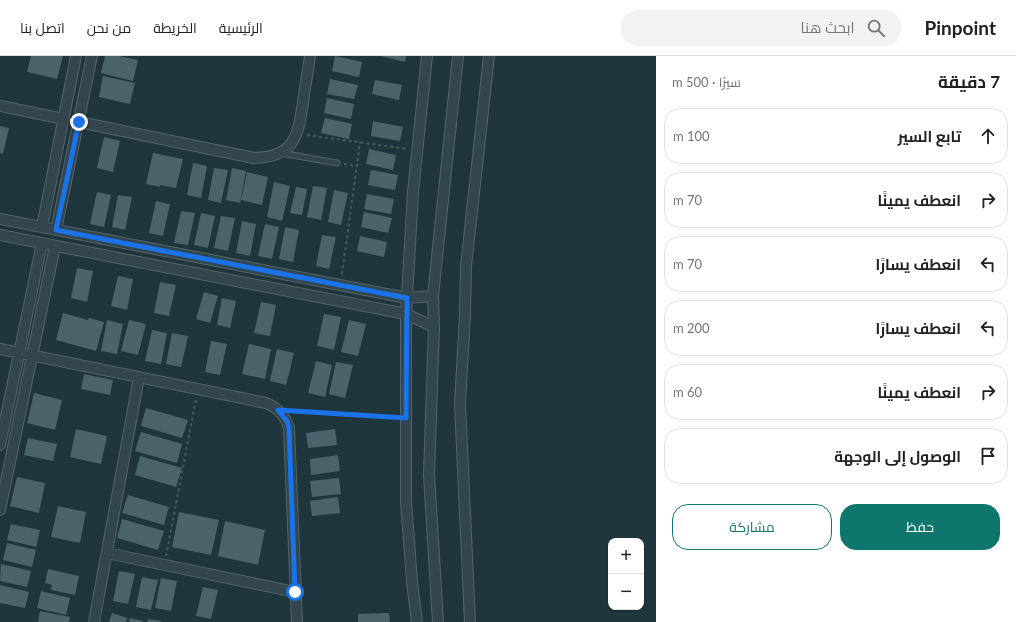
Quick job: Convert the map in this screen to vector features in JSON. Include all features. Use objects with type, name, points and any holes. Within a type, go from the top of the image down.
[{"type":"street","points":[[42,227],[76,56]]},
{"type":"street","points":[[56,230],[92,56]]},
{"type":"street","points":[[79,122],[254,158],[268,158],[280,153],[291,145],[297,134],[310,56]]},
{"type":"street","points":[[417,622],[408,539],[406,493],[406,314],[417,150],[427,56]]},
{"type":"street","points":[[438,622],[429,474],[434,327],[433,296],[458,56]]},
{"type":"street","points":[[470,622],[460,404],[466,266],[489,56]]},
{"type":"street","points":[[0,106],[64,119]]},
{"type":"street","points":[[0,219],[407,298],[433,296]]},
{"type":"street","points":[[0,235],[406,314],[434,327]]},
{"type":"street","points":[[0,445],[42,243]]},
{"type":"street","points":[[0,510],[55,246]]},
{"type":"street","points":[[0,349],[266,403],[278,410],[287,421],[289,428],[297,622]]},
{"type":"street","points":[[94,622],[139,377]]},
{"type":"street","points":[[107,552],[295,592]]},
{"type":"lane","points":[[280,153],[337,163]]},
{"type":"path","points":[[297,134],[417,150]]},
{"type":"path","points":[[340,285],[360,142]]},
{"type":"path","points":[[337,163],[357,166]]},
{"type":"path","points":[[164,565],[198,389]]},
{"type":"path","points":[[278,410],[406,418]]},
{"type":"building","points":[[31,56],[63,56],[57,79],[27,72]]},
{"type":"building","points":[[105,56],[119,56],[138,60],[133,81],[101,73]]},
{"type":"building","points":[[335,56],[362,62],[359,77],[332,71]]},
{"type":"building","points":[[381,56],[406,56],[405,62]]},
{"type":"building","points":[[103,76],[135,83],[130,104],[99,97]]},
{"type":"building","points":[[330,79],[358,85],[354,99],[327,94]]},
{"type":"building","points":[[375,80],[402,85],[399,100],[372,94]]},
{"type":"building","points":[[327,98],[354,104],[351,119],[324,113]]},
{"type":"building","points":[[325,118],[352,124],[349,139],[321,133]]},
{"type":"building","points":[[373,121],[403,127],[400,141],[371,136]]},
{"type":"building","points":[[0,126],[9,128],[3,154],[0,153]]},
{"type":"building","points":[[104,137],[120,141],[113,172],[97,168]]},
{"type":"building","points":[[369,149],[396,155],[393,170],[366,164]]},
{"type":"building","points":[[153,153],[183,159],[176,188],[146,184]]},
{"type":"building","points":[[193,163],[207,166],[201,198],[187,195]]},
{"type":"building","points":[[214,168],[228,170],[221,203],[208,200]]},
{"type":"building","points":[[232,168],[246,171],[240,203],[226,200]]},
{"type":"building","points":[[371,170],[398,175],[395,190],[368,185]]},
{"type":"building","points":[[247,172],[268,177],[262,205],[241,200]]},
{"type":"building","points":[[274,182],[290,186],[282,221],[267,217]]},
{"type":"building","points":[[313,186],[327,188],[321,220],[307,217]]},
{"type":"building","points":[[296,187],[307,189],[302,215],[290,213]]},
{"type":"building","points":[[334,190],[348,193],[341,225],[328,222]]},
{"type":"building","points":[[97,192],[111,195],[104,227],[90,224]]},
{"type":"building","points":[[367,194],[394,199],[391,214],[364,209]]},
{"type":"building","points":[[118,195],[132,197],[125,230],[112,227]]},
{"type":"building","points":[[156,201],[170,204],[163,236],[149,233]]},
{"type":"building","points":[[181,211],[195,213],[188,245],[174,243]]},
{"type":"building","points":[[364,212],[392,218],[388,233],[361,227]]},
{"type":"building","points":[[201,213],[215,216],[208,248],[194,245]]},
{"type":"building","points":[[221,216],[235,218],[228,251],[214,248]]},
{"type":"building","points":[[242,221],[256,224],[250,256],[236,253]]},
{"type":"building","points":[[265,224],[279,227],[272,259],[258,256]]},
{"type":"building","points":[[285,227],[299,230],[293,262],[279,259]]},
{"type":"building","points":[[322,235],[336,237],[329,269],[316,266]]},
{"type":"building","points":[[360,236],[387,242],[384,257],[357,251]]},
{"type":"building","points":[[77,268],[93,271],[87,302],[71,298]]},
{"type":"building","points":[[118,276],[133,279],[127,310],[111,306]]},
{"type":"building","points":[[160,282],[176,285],[169,316],[154,313]]},
{"type":"building","points":[[204,292],[218,296],[210,323],[196,319]]},
{"type":"building","points":[[222,298],[236,301],[230,328],[217,325]]},
{"type":"building","points":[[261,302],[276,305],[270,336],[254,333]]},
{"type":"building","points":[[63,313],[88,320],[89,318],[104,322],[96,351],[56,340]]},
{"type":"building","points":[[324,314],[341,317],[334,350],[317,346]]},
{"type":"building","points":[[107,320],[123,324],[117,354],[101,351]]},
{"type":"building","points":[[129,320],[146,324],[138,355],[121,351]]},
{"type":"building","points":[[349,320],[366,324],[358,356],[341,352]]},
{"type":"building","points":[[152,330],[167,333],[161,364],[145,361]]},
{"type":"building","points":[[172,333],[188,336],[181,367],[166,364]]},
{"type":"building","points":[[211,341],[227,344],[220,375],[205,372]]},
{"type":"building","points":[[249,344],[271,349],[265,379],[242,374]]},
{"type":"building","points":[[277,349],[294,353],[286,385],[270,381]]},
{"type":"building","points":[[316,361],[332,365],[325,397],[308,393]]},
{"type":"building","points":[[336,362],[353,365],[345,398],[329,394]]},
{"type":"building","points":[[84,374],[113,380],[110,395],[81,389]]},
{"type":"building","points":[[34,393],[62,400],[55,430],[27,423]]},
{"type":"building","points":[[146,408],[188,420],[182,438],[141,426]]},
{"type":"building","points":[[76,429],[107,436],[101,464],[70,457]]},
{"type":"building","points":[[335,429],[337,445],[308,448],[306,433]]},
{"type":"building","points":[[141,432],[182,444],[177,463],[135,451]]},
{"type":"building","points":[[28,438],[57,444],[53,461],[24,455]]},
{"type":"building","points":[[338,455],[340,471],[311,475],[310,459]]},
{"type":"building","points":[[140,456],[182,468],[176,487],[135,475]]},
{"type":"building","points":[[17,477],[45,483],[39,513],[10,506]]},
{"type":"building","points":[[339,478],[341,494],[312,497],[310,481]]},
{"type":"building","points":[[128,495],[169,507],[164,525],[122,513]]},
{"type":"building","points":[[338,497],[340,513],[312,516],[310,501]]},
{"type":"building","points":[[58,506],[86,512],[80,543],[51,537]]},
{"type":"building","points":[[179,512],[219,520],[211,555],[172,547]]},
{"type":"building","points":[[122,519],[164,531],[158,550],[117,538]]},
{"type":"building","points":[[225,521],[265,530],[258,565],[218,556]]},
{"type":"building","points":[[11,524],[40,530],[36,547],[7,540]]},
{"type":"building","points":[[7,543],[36,550],[32,567],[3,560]]},
{"type":"building","points":[[1,564],[31,571],[27,587],[0,581]]},
{"type":"building","points":[[48,569],[79,576],[75,595],[51,590],[52,585],[45,583]]},
{"type":"building","points":[[119,571],[135,574],[128,604],[113,601]]},
{"type":"building","points":[[142,577],[158,580],[151,610],[136,607]]},
{"type":"building","points":[[161,578],[177,581],[171,611],[155,608]]},
{"type":"building","points":[[0,585],[29,592],[25,608],[0,603]]},
{"type":"building","points":[[203,587],[218,590],[211,619],[196,616]]},
{"type":"building","points":[[41,591],[70,598],[66,615],[37,608]]},
{"type":"building","points":[[40,611],[70,617],[69,622],[38,622]]},
{"type":"building","points":[[112,613],[127,618],[126,622],[109,622]]},
{"type":"building","points":[[389,613],[390,622],[358,622],[358,614]]},
{"type":"building","points":[[130,618],[143,621],[143,622],[129,622]]},
{"type":"building","points":[[148,619],[161,621],[161,622],[147,622]]},
{"type":"route","points":[[79,122],[56,230],[407,298],[406,418],[278,410],[287,421],[289,428],[295,592]]}]
